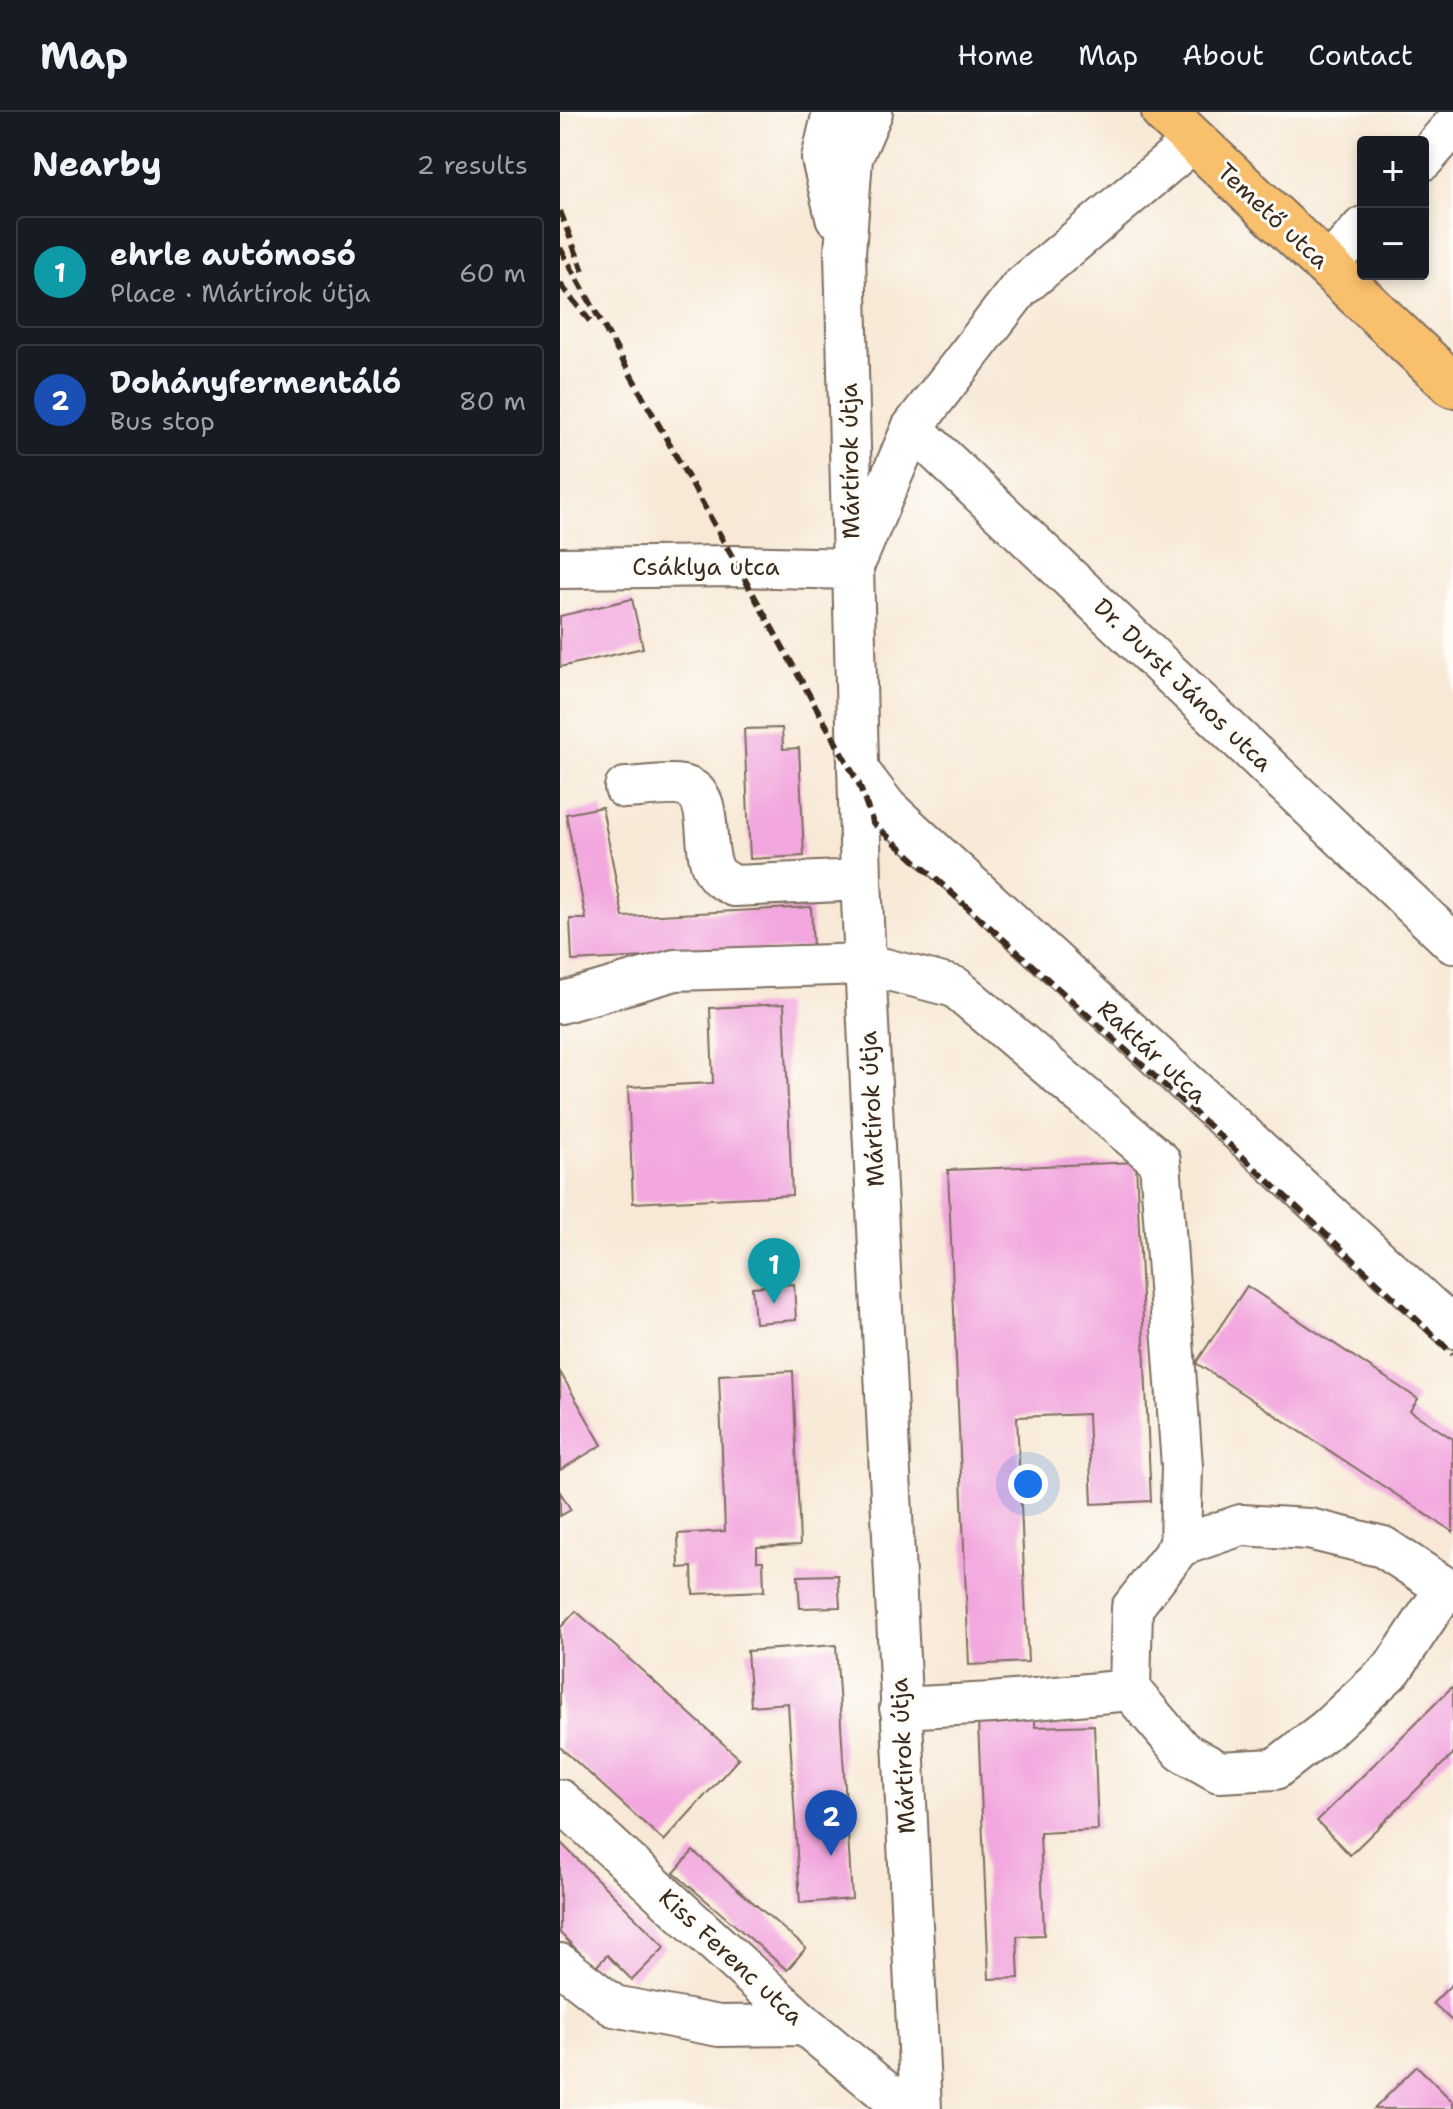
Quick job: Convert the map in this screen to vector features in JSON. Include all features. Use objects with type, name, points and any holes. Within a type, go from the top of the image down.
[{"type":"main road","name":"Temető utca","points":[[1179,127],[1453,385]]},
{"type":"street","points":[[833,112],[822,159],[845,252]]},
{"type":"street","name":"Mártírok útja","points":[[872,112],[852,158],[845,252],[861,880],[921,2109]]},
{"type":"street","points":[[1429,153],[1453,126]]},
{"type":"street","points":[[853,569],[912,428],[1019,289],[1179,127]]},
{"type":"street","points":[[1328,266],[1357,234]]},
{"type":"street","name":"Dr. Durst János utca","points":[[912,428],[1453,943]]},
{"type":"street","name":"Csáklya utca","points":[[560,568],[736,566],[853,569]]},
{"type":"street","name":"Raktár utca","points":[[858,770],[887,808],[1453,1328]]},
{"type":"street","points":[[625,788],[680,785],[692,789],[703,805],[709,860],[718,876],[734,886],[861,880]]},
{"type":"street","points":[[560,1003],[675,970],[865,964],[955,987],[1160,1161],[1182,1466],[1180,1546]]},
{"type":"street","points":[[1241,1525],[1309,1529],[1383,1547],[1446,1588],[1393,1668],[1327,1729],[1275,1769],[1219,1772],[1182,1751],[1130,1690],[1132,1608],[1180,1546],[1241,1525]]},
{"type":"street","points":[[900,1708],[1130,1690]]},
{"type":"street","name":"Kiss Ferenc utca","points":[[560,1800],[805,2025],[906,2109]]},
{"type":"street","points":[[560,1964],[614,2006],[719,2026],[805,2025]]},
{"type":"building","points":[[632,599],[643,648],[560,667],[560,616]]},
{"type":"building","points":[[782,728],[783,749],[799,748],[804,856],[750,859],[744,729]]},
{"type":"building","points":[[602,807],[623,917],[811,907],[813,948],[572,961],[570,919],[586,919],[566,814]]},
{"type":"building","points":[[784,1004],[792,1195],[633,1203],[628,1087],[713,1083],[710,1008]]},
{"type":"building","points":[[1136,1162],[1151,1501],[1092,1504],[1088,1414],[1017,1417],[1028,1662],[969,1665],[948,1170]]},
{"type":"building","points":[[794,1284],[796,1320],[755,1323],[752,1287]]},
{"type":"building","points":[[1247,1286],[1418,1399],[1410,1411],[1453,1439],[1453,1532],[1196,1363]]},
{"type":"building","points":[[793,1371],[800,1545],[757,1547],[757,1561],[763,1561],[764,1591],[693,1594],[692,1567],[679,1568],[678,1534],[725,1531],[719,1375]]},
{"type":"building","points":[[560,1372],[602,1445],[560,1470]]},
{"type":"building","points":[[560,1492],[571,1510],[560,1516]]},
{"type":"building","points":[[838,1575],[840,1607],[800,1608],[798,1576]]},
{"type":"building","points":[[576,1611],[739,1758],[664,1841],[560,1747],[560,1628]]},
{"type":"building","points":[[836,1645],[852,1899],[800,1903],[788,1703],[751,1706],[747,1651]]},
{"type":"building","points":[[1453,1686],[1453,1754],[1350,1855],[1317,1821]]},
{"type":"building","points":[[1035,1719],[1035,1727],[1094,1725],[1098,1830],[1040,1833],[1044,1935],[1017,1936],[1019,1978],[989,1979],[978,1722]]},
{"type":"building","points":[[560,1842],[665,1947],[632,1980],[607,1955],[595,1968],[560,1933]]},
{"type":"building","points":[[693,1851],[806,1948],[787,1970],[674,1873]]},
{"type":"building","points":[[1453,1983],[1453,2022],[1433,2003]]},
{"type":"building","points":[[1417,2066],[1453,2102],[1453,2109],[1374,2109]]},
{"type":"railway","points":[[560,211],[583,271]]},
{"type":"railway","points":[[560,248],[859,784],[873,823],[1165,1086],[1453,1354]]},
{"type":"railway","points":[[560,284],[593,325]]},
{"type":"place","name":"ehrle autómosó","points":[[774,1304]]},
{"type":"place","name":"Dohányfermentáló","points":[[831,1856]]}]
